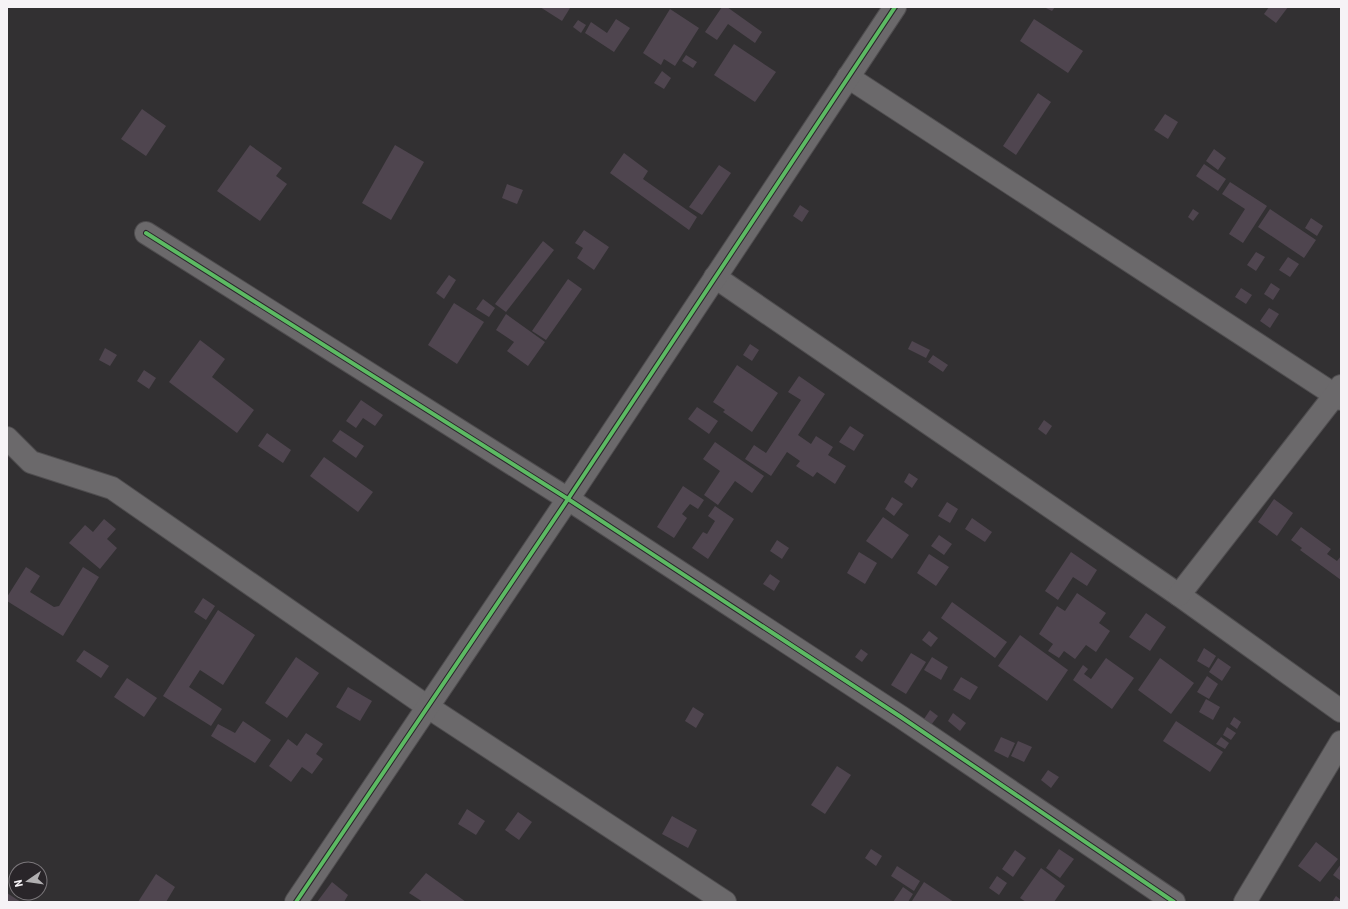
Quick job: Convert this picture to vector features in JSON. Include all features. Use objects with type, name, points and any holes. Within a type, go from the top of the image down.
[{"type":"street","points":[[296,902],[568,499],[895,7]]},
{"type":"street","points":[[848,77],[1339,394],[1179,595]]},
{"type":"street","points":[[146,233],[568,499],[901,717],[1174,902]]},
{"type":"street","points":[[716,277],[1179,595],[1341,711]]},
{"type":"street","points":[[7,438],[32,462],[112,488],[428,707],[725,902]]},
{"type":"street","points":[[1245,902],[1341,742]]},
{"type":"building","points":[[540,7],[568,7],[570,8],[562,21]]},
{"type":"building","points":[[722,7],[727,7],[762,32],[755,43],[728,24],[717,40],[705,32]]},
{"type":"building","points":[[1044,7],[1055,7],[1052,11]]},
{"type":"building","points":[[1269,7],[1288,7],[1276,23],[1264,14]]},
{"type":"building","points":[[670,9],[699,28],[675,66],[664,59],[661,65],[643,53]]},
{"type":"building","points":[[616,19],[630,28],[614,52],[585,33],[591,22],[607,33]]},
{"type":"building","points":[[1034,19],[1083,51],[1068,73],[1020,41]]},
{"type":"building","points":[[578,20],[586,25],[581,33],[573,27]]},
{"type":"building","points":[[734,44],[776,72],[755,102],[714,75]]},
{"type":"building","points":[[686,55],[697,62],[693,68],[682,61]]},
{"type":"building","points":[[662,71],[671,78],[664,89],[654,83]]},
{"type":"building","points":[[1038,93],[1051,102],[1016,155],[1003,146]]},
{"type":"building","points":[[142,109],[166,126],[146,156],[121,139]]},
{"type":"building","points":[[1165,114],[1178,122],[1168,139],[1154,130]]},
{"type":"building","points":[[250,145],[282,168],[276,176],[287,184],[260,221],[217,191]]},
{"type":"building","points":[[395,145],[424,162],[391,220],[362,203]]},
{"type":"building","points":[[1214,149],[1226,158],[1218,170],[1206,161]]},
{"type":"building","points":[[624,153],[648,171],[643,179],[697,217],[689,230],[610,173]]},
{"type":"building","points":[[1204,164],[1226,179],[1218,191],[1196,176]]},
{"type":"building","points":[[719,165],[731,173],[702,215],[689,207]]},
{"type":"building","points":[[1230,182],[1267,206],[1243,243],[1229,234],[1245,209],[1222,194]]},
{"type":"building","points":[[507,184],[523,190],[517,204],[502,198]]},
{"type":"building","points":[[800,205],[809,211],[802,222],[793,216]]},
{"type":"building","points":[[1193,209],[1199,213],[1193,221],[1188,217]]},
{"type":"building","points":[[1270,209],[1316,240],[1304,258],[1258,227]]},
{"type":"building","points":[[1311,218],[1323,226],[1317,236],[1305,228]]},
{"type":"building","points":[[584,230],[609,247],[594,270],[577,258],[583,248],[575,243]]},
{"type":"building","points":[[543,241],[554,250],[506,312],[495,304]]},
{"type":"building","points":[[1256,252],[1265,257],[1256,271],[1247,265]]},
{"type":"building","points":[[1288,257],[1299,264],[1290,277],[1279,270]]},
{"type":"building","points":[[449,275],[456,280],[444,299],[436,293]]},
{"type":"building","points":[[568,279],[582,289],[546,340],[532,331]]},
{"type":"building","points":[[1271,283],[1280,289],[1273,300],[1264,294]]},
{"type":"building","points":[[1241,288],[1252,295],[1246,304],[1235,297]]},
{"type":"building","points":[[483,299],[495,308],[489,317],[476,309]]},
{"type":"building","points":[[454,303],[484,322],[457,364],[428,345]]},
{"type":"building","points":[[1269,308],[1279,314],[1270,328],[1260,321]]},
{"type":"building","points":[[506,314],[545,342],[528,366],[507,351],[514,342],[496,330]]},
{"type":"building","points":[[200,340],[225,359],[212,377],[254,410],[237,433],[169,382]]},
{"type":"building","points":[[912,341],[930,350],[926,358],[908,349]]},
{"type":"building","points":[[750,344],[759,350],[752,361],[743,355]]},
{"type":"building","points":[[105,348],[117,355],[110,366],[99,360]]},
{"type":"building","points":[[933,355],[948,365],[943,372],[928,362]]},
{"type":"building","points":[[737,365],[778,393],[752,432],[723,412],[725,410],[713,402]]},
{"type":"building","points":[[144,370],[156,378],[149,389],[137,381]]},
{"type":"building","points":[[799,376],[825,394],[798,435],[811,444],[816,436],[833,447],[828,455],[846,466],[835,484],[817,472],[813,477],[796,466],[800,461],[787,452],[771,476],[745,459],[754,445],[766,453],[801,400],[788,392]]},
{"type":"building","points":[[361,400],[383,415],[375,426],[363,418],[356,428],[346,421]]},
{"type":"building","points":[[697,407],[718,421],[709,434],[688,419]]},
{"type":"building","points":[[1044,420],[1052,426],[1046,435],[1038,429]]},
{"type":"building","points":[[850,426],[864,435],[854,451],[839,442]]},
{"type":"building","points":[[340,430],[364,446],[356,458],[332,441]]},
{"type":"building","points":[[267,433],[291,450],[283,463],[258,446]]},
{"type":"building","points":[[715,442],[764,476],[752,493],[735,481],[718,505],[704,495],[720,471],[703,459]]},
{"type":"building","points":[[324,457],[373,492],[358,512],[310,476]]},
{"type":"building","points":[[909,473],[918,479],[912,488],[904,482]]},
{"type":"building","points":[[683,486],[704,500],[698,509],[690,504],[682,514],[687,518],[674,538],[657,527]]},
{"type":"building","points":[[892,497],[903,504],[894,516],[885,509]]},
{"type":"building","points":[[1274,499],[1293,513],[1277,536],[1258,522]]},
{"type":"building","points":[[947,502],[958,509],[950,523],[938,516]]},
{"type":"building","points":[[715,506],[734,519],[708,559],[692,548],[703,532],[707,534],[715,521],[708,516]]},
{"type":"building","points":[[883,517],[909,535],[892,559],[866,541]]},
{"type":"building","points":[[972,518],[992,532],[985,542],[965,529]]},
{"type":"building","points":[[104,519],[116,529],[107,539],[117,548],[100,569],[69,543],[85,525],[93,532]]},
{"type":"building","points":[[1301,527],[1331,549],[1327,554],[1337,561],[1341,556],[1341,580],[1300,550],[1302,548],[1291,540]]},
{"type":"building","points":[[939,535],[952,544],[944,555],[931,546]]},
{"type":"building","points":[[777,540],[789,548],[782,559],[770,551]]},
{"type":"building","points":[[859,552],[877,563],[865,584],[847,573]]},
{"type":"building","points":[[1071,552],[1097,570],[1087,586],[1073,577],[1058,600],[1045,591]]},
{"type":"building","points":[[929,554],[949,567],[936,586],[917,573]]},
{"type":"building","points":[[26,567],[40,576],[30,592],[54,607],[59,606],[83,567],[99,577],[63,636],[7,601],[7,597]]},
{"type":"building","points":[[770,574],[780,581],[774,591],[763,584]]},
{"type":"building","points":[[1077,593],[1106,613],[1099,623],[1110,631],[1096,652],[1086,645],[1075,659],[1064,651],[1059,658],[1048,651],[1053,644],[1039,634],[1057,606],[1065,611]]},
{"type":"building","points":[[203,598],[215,606],[206,620],[194,612]]},
{"type":"building","points":[[952,602],[1007,642],[995,658],[941,618]]},
{"type":"building","points":[[218,610],[255,635],[223,685],[200,670],[189,687],[222,709],[211,726],[163,696]]},
{"type":"building","points":[[1146,613],[1166,627],[1150,651],[1129,637]]},
{"type":"building","points":[[929,631],[938,638],[931,647],[922,640]]},
{"type":"building","points":[[1020,635],[1068,670],[1047,701],[998,666]]},
{"type":"building","points":[[1204,648],[1216,656],[1209,668],[1197,661]]},
{"type":"building","points":[[861,649],[868,654],[862,662],[855,657]]},
{"type":"building","points":[[84,650],[109,666],[101,678],[76,661]]},
{"type":"building","points":[[911,653],[926,662],[906,694],[891,685]]},
{"type":"building","points":[[296,657],[319,673],[287,718],[265,703]]},
{"type":"building","points":[[932,657],[948,667],[941,680],[924,670]]},
{"type":"building","points":[[1106,658],[1134,678],[1112,709],[1073,680],[1083,665],[1088,669],[1084,674],[1091,679]]},
{"type":"building","points":[[1160,658],[1194,683],[1171,714],[1138,690]]},
{"type":"building","points":[[1218,658],[1231,667],[1222,681],[1209,672]]},
{"type":"building","points":[[1207,676],[1218,684],[1209,699],[1197,692]]},
{"type":"building","points":[[961,677],[978,687],[970,700],[953,690]]},
{"type":"building","points":[[127,678],[157,698],[144,717],[114,697]]},
{"type":"building","points":[[348,687],[372,701],[360,721],[336,707]]},
{"type":"building","points":[[1206,699],[1220,707],[1213,720],[1199,712]]},
{"type":"building","points":[[693,707],[704,714],[696,728],[685,721]]},
{"type":"building","points":[[930,710],[938,716],[931,725],[924,719]]},
{"type":"building","points":[[953,713],[966,723],[960,731],[948,721]]},
{"type":"building","points":[[1234,717],[1241,722],[1237,729],[1230,724]]},
{"type":"building","points":[[243,721],[271,740],[255,763],[211,736],[218,724],[235,733]]},
{"type":"building","points":[[1176,721],[1223,752],[1210,772],[1163,741]]},
{"type":"building","points":[[1227,727],[1236,733],[1231,740],[1223,735]]},
{"type":"building","points":[[306,733],[323,744],[316,754],[323,759],[312,774],[302,767],[291,782],[269,766],[288,739],[297,746]]},
{"type":"building","points":[[1001,737],[1015,743],[1008,758],[994,751]]},
{"type":"building","points":[[1221,737],[1229,743],[1225,749],[1216,744]]},
{"type":"building","points":[[1018,741],[1032,747],[1024,762],[1011,756]]},
{"type":"building","points":[[837,766],[851,775],[825,814],[811,805]]},
{"type":"building","points":[[1048,770],[1059,777],[1051,788],[1041,780]]},
{"type":"building","points":[[467,809],[485,821],[476,835],[458,824]]},
{"type":"building","points":[[518,812],[532,822],[519,840],[505,830]]},
{"type":"building","points":[[672,816],[697,830],[688,848],[662,834]]},
{"type":"building","points":[[1316,842],[1338,859],[1320,882],[1298,866]]},
{"type":"building","points":[[871,849],[882,856],[876,866],[865,858]]},
{"type":"building","points":[[1059,849],[1074,859],[1060,878],[1046,868]]},
{"type":"building","points":[[1015,850],[1026,858],[1013,877],[1002,869]]},
{"type":"building","points":[[1341,864],[1341,881],[1333,875]]},
{"type":"building","points":[[897,866],[920,881],[914,891],[891,876]]},
{"type":"building","points":[[1041,868],[1065,886],[1054,902],[1026,902],[1020,898]]},
{"type":"building","points":[[426,873],[466,902],[423,902],[409,893]]},
{"type":"building","points":[[156,874],[175,887],[166,902],[138,902]]},
{"type":"building","points":[[997,876],[1007,883],[999,895],[989,888]]},
{"type":"building","points":[[332,882],[348,895],[344,902],[317,902]]},
{"type":"building","points":[[924,882],[954,902],[913,902],[912,901]]},
{"type":"building","points":[[903,887],[913,894],[908,902],[893,902]]},
{"type":"building","points":[[7,893],[8,901],[21,902],[7,902]]},
{"type":"building","points":[[1336,896],[1341,900],[1341,902],[1332,902]]},
{"type":"cycle path","points":[[296,902],[568,499],[895,7]]},
{"type":"cycle path","points":[[146,233],[568,499],[901,717],[1174,902]]}]
